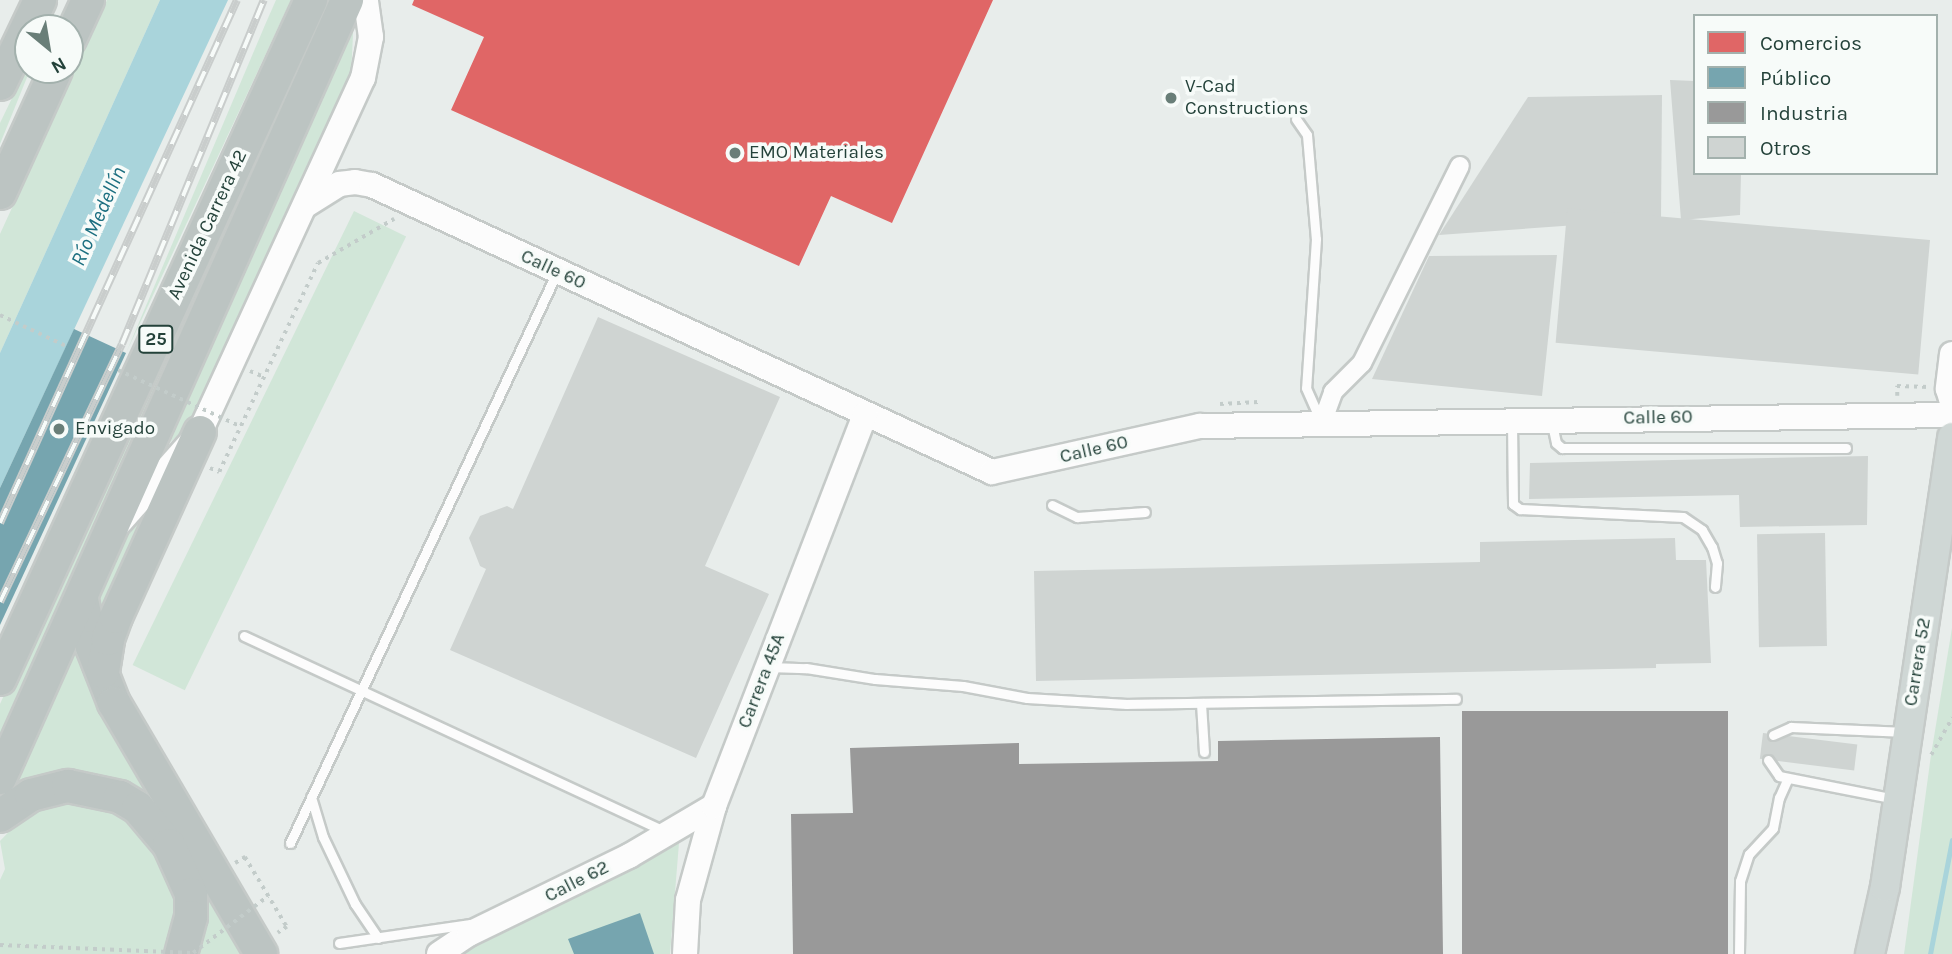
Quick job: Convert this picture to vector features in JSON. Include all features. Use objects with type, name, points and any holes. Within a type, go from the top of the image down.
[{"type":"highway","points":[[0,83],[40,0]]},
{"type":"highway","name":"Avenida Carrera 42","points":[[0,679],[312,0]]},
{"type":"highway","name":"Avenida Carrera 42","points":[[0,778],[114,529],[347,0]]},
{"type":"highway","points":[[0,193],[48,84]]},
{"type":"highway","points":[[102,677],[108,639],[116,617],[200,432]]},
{"type":"highway","points":[[82,600],[86,624],[102,677],[114,703],[261,954]]},
{"type":"highway","points":[[0,816],[31,795],[50,788],[68,786],[120,797],[138,808],[169,845],[191,894],[191,917],[181,954]]},
{"type":"main road","name":"Carrera 52","points":[[1874,953],[1949,472],[1952,436]]},
{"type":"street","name":"Avenida Carrera 42","points":[[114,529],[200,432],[363,78],[371,37],[366,0]]},
{"type":"street","points":[[1322,423],[1333,392],[1362,363],[1460,166]]},
{"type":"street","name":"Calle 60","points":[[306,205],[323,191],[355,182],[372,185],[992,472],[1200,426],[1513,419],[1952,415]]},
{"type":"street","points":[[1950,395],[1952,354]]},
{"type":"street","name":"Carrera 45A","points":[[685,954],[688,900],[714,806],[864,414]]},
{"type":"street","name":"Calle 62","points":[[439,954],[498,920],[670,833],[714,806]]},
{"type":"lane","points":[[1296,119],[1307,135],[1316,239],[1306,388],[1322,423]]},
{"type":"lane","points":[[290,843],[557,272]]},
{"type":"lane","points":[[1513,419],[1513,504],[1520,509],[1683,517],[1702,530],[1712,547],[1717,563],[1714,587]]},
{"type":"lane","points":[[1551,419],[1553,436],[1562,448],[1846,448]]},
{"type":"lane","points":[[1052,505],[1077,517],[1145,512]]},
{"type":"lane","points":[[244,636],[670,833]]},
{"type":"lane","points":[[767,667],[806,668],[875,679],[963,686],[1027,698],[1127,704],[1456,699]]},
{"type":"lane","points":[[1201,703],[1204,752]]},
{"type":"lane","points":[[1773,735],[1791,727],[1908,732]]},
{"type":"lane","points":[[1768,760],[1779,776],[1788,779],[1898,800]]},
{"type":"lane","points":[[1739,954],[1740,881],[1749,854],[1773,828],[1778,816],[1779,798],[1788,779]]},
{"type":"lane","points":[[311,797],[323,836],[355,904],[378,938]]},
{"type":"lane","points":[[339,943],[498,920]]},
{"type":"path","points":[[219,472],[318,263],[417,206]]},
{"type":"path","points":[[0,315],[66,346]]},
{"type":"path","points":[[118,370],[240,426]]},
{"type":"path","points":[[1895,415],[1897,386],[1950,395]]},
{"type":"path","points":[[1214,408],[1222,402],[1267,402]]},
{"type":"path","points":[[1931,755],[1952,718]]},
{"type":"path","points":[[245,857],[287,928]]},
{"type":"path","points":[[0,946],[193,953],[268,896]]},
{"type":"green space","points":[[107,0],[160,0],[0,353],[0,234],[69,84],[84,84],[84,50]]},
{"type":"green space","points":[[276,0],[291,0],[126,353],[265,25]]},
{"type":"green space","points":[[327,0],[332,0],[0,748],[0,704],[279,90]]},
{"type":"green space","points":[[354,12],[351,77],[191,423],[165,447]]},
{"type":"green space","points":[[19,84],[24,84],[0,144],[0,123]]},
{"type":"green space","points":[[354,211],[406,236],[185,690],[133,665]]},
{"type":"green space","points":[[158,496],[102,622],[99,600],[128,530]]},
{"type":"green space","points":[[1952,628],[1952,954],[1904,954],[1931,755]]},
{"type":"green space","points":[[77,649],[250,954],[194,954],[158,809],[111,778],[71,772],[10,792]]},
{"type":"green space","points":[[65,797],[123,810],[148,832],[178,899],[168,954],[0,954],[0,880],[5,869],[0,841],[27,813]]},
{"type":"green space","points":[[679,843],[670,954],[461,954]]},
{"type":"water","name":"Río Medellín","points":[[160,0],[228,0],[0,488],[0,353]]},
{"type":"building: Comercios","name":"EMO Materiales","points":[[414,0],[993,0],[892,223],[831,196],[799,266],[451,110],[484,37],[412,5]]},
{"type":"building: Público","name":"Envigado","points":[[74,329],[126,353],[0,625],[0,488]]},
{"type":"building: Público","points":[[640,913],[654,954],[574,954],[568,939]]},
{"type":"building: Industria","points":[[1462,711],[1728,711],[1728,954],[1462,954]]},
{"type":"building: Industria","points":[[1440,737],[1443,954],[793,954],[791,814],[853,813],[850,748],[1019,743],[1019,764],[1218,761],[1218,741]]},
{"type":"building: Otros","points":[[1670,80],[1693,81],[1693,175],[1741,175],[1740,215],[1681,220]]},
{"type":"building: Otros","points":[[1662,95],[1661,219],[1439,235],[1528,97]]},
{"type":"building: Otros","points":[[1567,208],[1930,240],[1918,374],[1556,343]]},
{"type":"building: Otros","points":[[1557,255],[1542,396],[1372,379],[1429,256]]},
{"type":"building: Otros","points":[[598,317],[780,397],[705,566],[769,594],[696,758],[450,650],[486,569],[480,566],[469,538],[480,516],[507,506],[513,509]]},
{"type":"building: Otros","points":[[1868,456],[1867,525],[1740,527],[1739,495],[1529,499],[1530,463]]},
{"type":"building: Otros","points":[[1825,533],[1827,646],[1759,647],[1757,534]]},
{"type":"building: Otros","points":[[1675,538],[1676,560],[1706,560],[1711,663],[1656,664],[1656,668],[1036,681],[1034,571],[1480,562],[1480,542]]},
{"type":"building: Otros","points":[[1763,733],[1857,745],[1854,770],[1760,759]]},
{"type":"waterway","points":[[1930,954],[1952,840]]},
{"type":"railway","points":[[0,523],[237,0]]},
{"type":"railway","points":[[0,602],[122,344],[264,0]]},
{"type":"place","name":"V-Cad Constructions","points":[[1171,98]]},
{"type":"place","name":"EMO Materiales","points":[[735,153]]},
{"type":"place","name":"Envigado","points":[[59,429]]}]
